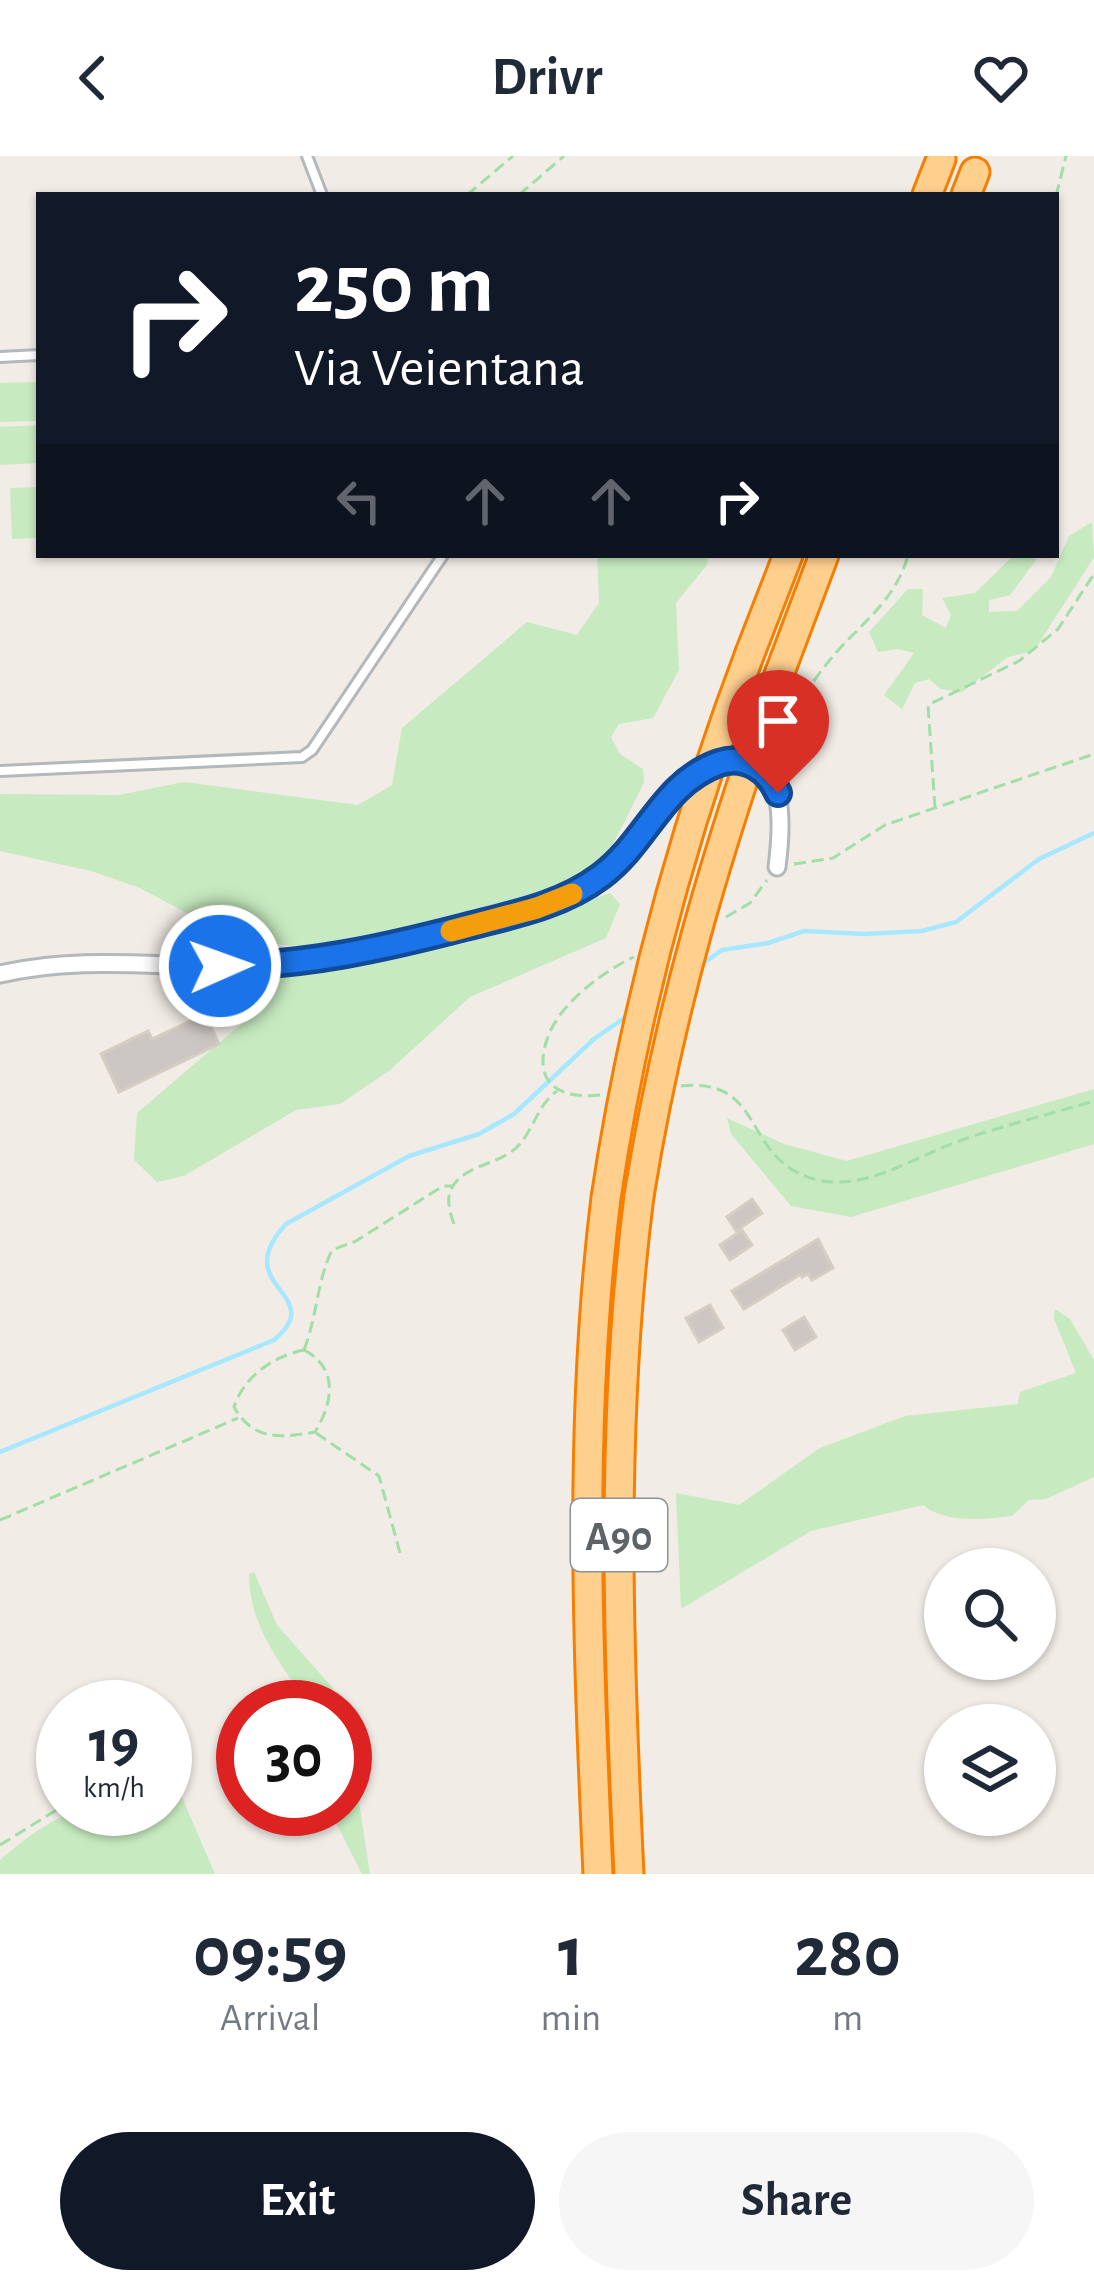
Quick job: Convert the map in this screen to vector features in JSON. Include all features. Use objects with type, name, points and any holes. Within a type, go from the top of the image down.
[{"type":"highway","points":[[928,192],[941,159]]},
{"type":"highway","name":"A90","points":[[598,1874],[587,1485],[592,1318],[606,1198],[625,1082],[661,924],[694,808],[787,558]]},
{"type":"highway","name":"A90","points":[[628,1874],[619,1450],[626,1314],[639,1196],[684,969],[719,850],[823,558]]},
{"type":"street","points":[[0,974],[69,963],[294,963],[386,947],[509,916],[570,895],[606,872],[668,796],[696,774],[728,760],[751,764],[769,775],[778,793],[777,867]]},
{"type":"lane","points":[[308,156],[321,192]]},
{"type":"lane","points":[[0,357],[36,355]]},
{"type":"lane","points":[[0,771],[302,758],[440,558]]},
{"type":"path","points":[[471,192],[513,156]]},
{"type":"path","points":[[522,192],[563,156]]},
{"type":"path","points":[[1057,192],[1066,156]]},
{"type":"path","points":[[769,775],[787,721],[829,661],[890,596],[907,558]]},
{"type":"path","points":[[936,810],[928,705],[1019,661],[1058,629],[1094,574]]},
{"type":"path","points":[[777,867],[833,858],[885,825],[1094,754]]},
{"type":"path","points":[[543,1075],[556,1089],[581,1097],[601,1095]]},
{"type":"path","points":[[682,1086],[702,1084],[726,1090],[741,1103],[771,1154],[808,1178],[829,1182],[862,1180],[962,1139],[1094,1101]]},
{"type":"path","points":[[454,1224],[448,1205],[453,1186],[465,1175],[513,1152],[556,1089]]},
{"type":"path","points":[[304,1349],[332,1250],[356,1241],[443,1186],[453,1186]]},
{"type":"path","points":[[304,1349],[281,1355],[239,1391],[234,1407],[255,1432],[278,1438],[315,1432],[379,1477],[400,1553]]},
{"type":"path","points":[[304,1349],[328,1369],[330,1408],[315,1432]]},
{"type":"path","points":[[0,1520],[240,1417]]},
{"type":"path","points":[[0,1845],[36,1823]]},
{"type":"green space","points":[[36,382],[36,421],[0,422],[0,383]]},
{"type":"green space","points":[[36,425],[36,463],[0,465],[0,427]]},
{"type":"green space","points":[[36,487],[36,538],[12,539],[10,488]]},
{"type":"green space","points":[[1092,522],[1094,557],[1034,651],[1008,657],[962,692],[941,689],[929,679],[915,683],[902,709],[884,695],[914,653],[878,652],[869,632],[908,589],[923,589],[922,615],[946,628],[951,615],[942,598],[975,593],[1011,558],[1037,559],[1010,595],[989,600],[989,612],[1017,611],[1051,577],[1069,536]]},
{"type":"green space","points":[[597,558],[708,558],[676,603],[679,670],[653,718],[619,724],[611,737],[620,754],[643,769],[644,783],[609,852],[566,887],[338,951],[235,939],[140,888],[91,871],[0,851],[0,794],[119,795],[184,782],[358,805],[392,785],[402,728],[527,622],[577,635],[599,603]]},
{"type":"green space","points":[[610,893],[620,904],[606,938],[470,997],[390,1070],[340,1104],[296,1110],[184,1176],[157,1182],[134,1160],[137,1113],[260,1008],[269,976],[465,943]]},
{"type":"green space","points":[[1094,1089],[1094,1144],[851,1217],[791,1206],[731,1134],[727,1118],[784,1144],[847,1161]]},
{"type":"green space","points":[[1055,1309],[1070,1319],[1094,1360],[1094,1477],[1046,1499],[1029,1500],[1012,1516],[954,1518],[923,1505],[811,1531],[681,1609],[676,1493],[739,1505],[820,1448],[905,1416],[1018,1404],[1020,1392],[1076,1373],[1054,1319]]},
{"type":"green space","points":[[254,1572],[277,1625],[326,1680],[292,1680],[261,1628],[249,1574]]},
{"type":"green space","points":[[192,1821],[215,1874],[0,1874],[0,1860],[36,1832],[36,1836],[192,1836]]},
{"type":"green space","points":[[343,1836],[364,1836],[370,1874],[362,1874]]},
{"type":"building","points":[[205,1014],[219,1044],[119,1092],[101,1054],[148,1031],[152,1039]]},
{"type":"building","points":[[752,1199],[762,1213],[736,1231],[727,1217]]},
{"type":"building","points":[[742,1230],[752,1245],[730,1260],[720,1245]]},
{"type":"building","points":[[818,1239],[833,1268],[812,1280],[801,1274],[744,1309],[732,1291]]},
{"type":"building","points":[[710,1305],[723,1328],[699,1342],[686,1318]]},
{"type":"building","points":[[804,1317],[816,1337],[795,1350],[783,1330]]},
{"type":"waterway","points":[[698,967],[722,950],[804,931],[922,931],[956,922],[1039,859],[1094,833]]},
{"type":"waterway","points":[[0,1452],[274,1340],[288,1324],[291,1311],[267,1263],[271,1245],[286,1224],[409,1156],[479,1134],[514,1114],[594,1039],[630,1014]]},
{"type":"slow traffic","points":[[451,931],[572,894]]},
{"type":"route","points":[[220,966],[294,963],[360,952],[551,903],[614,866],[673,792],[721,762],[758,767],[769,775],[778,793]]}]
